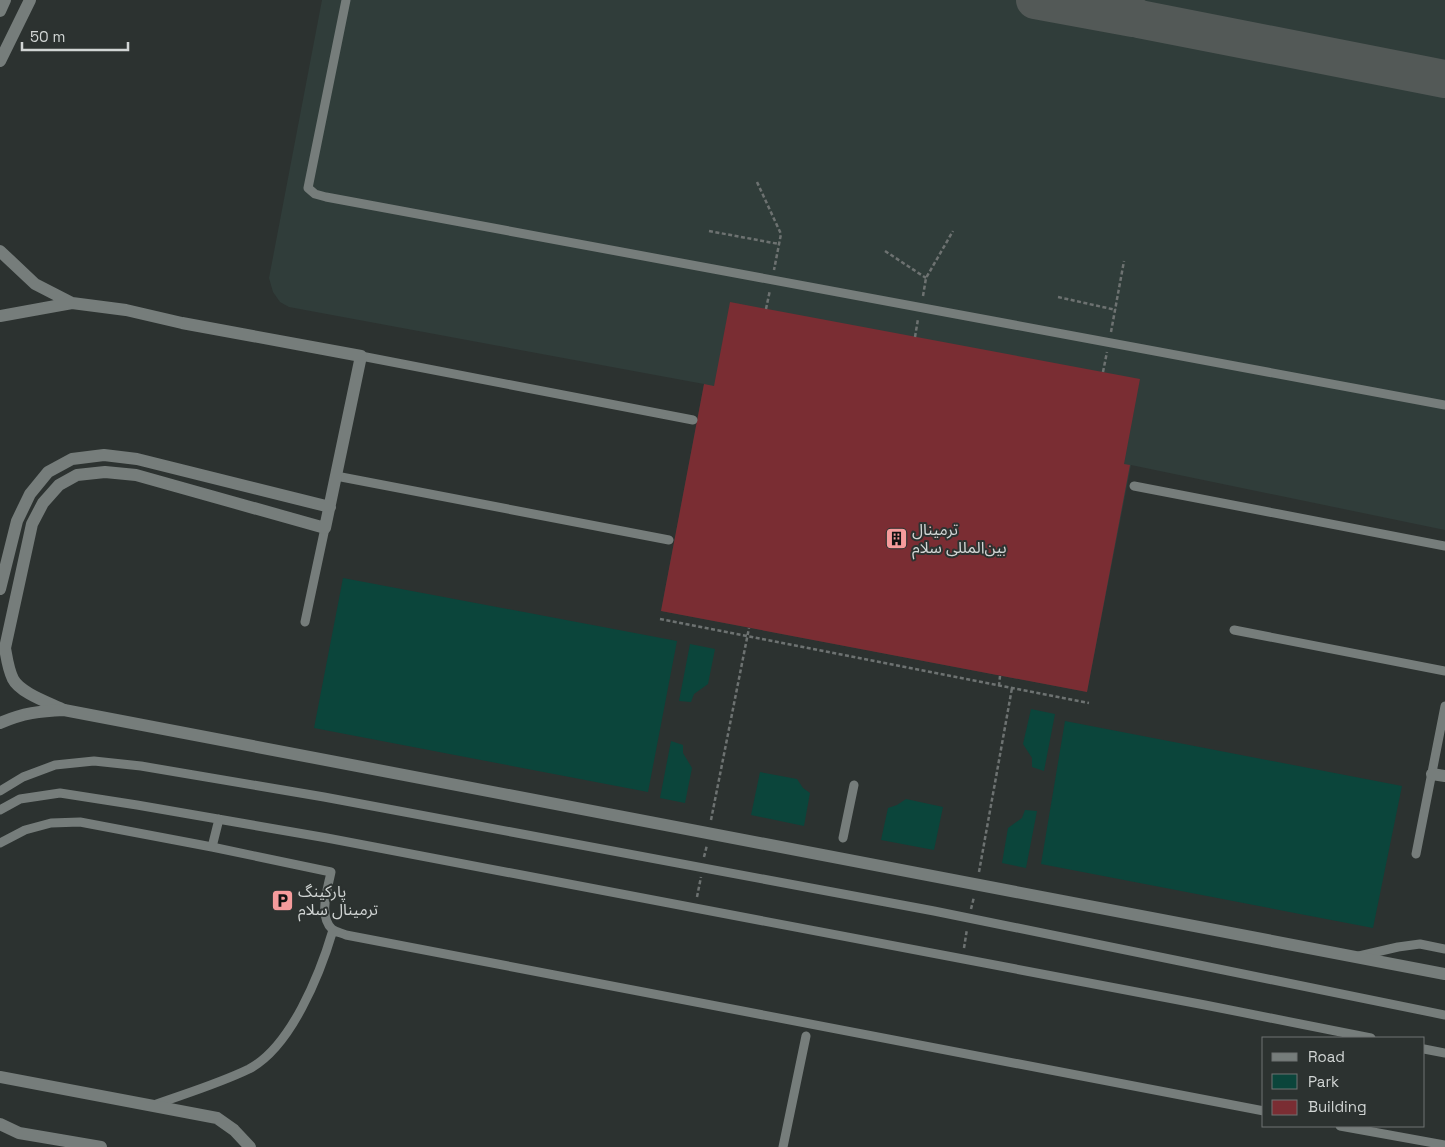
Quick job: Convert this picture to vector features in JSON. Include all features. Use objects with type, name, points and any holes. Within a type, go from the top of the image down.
[{"type":"street","points":[[0,11],[5,0]]},
{"type":"street","points":[[0,61],[30,0]]},
{"type":"street","points":[[0,252],[35,284],[72,303]]},
{"type":"street","points":[[0,316],[72,303],[126,310],[182,323],[361,356],[325,528],[136,475],[105,472],[77,475],[59,486],[43,503],[32,524],[6,648],[8,664],[14,681],[30,694],[64,710]]},
{"type":"street","points":[[0,589],[17,521],[30,494],[48,472],[72,459],[104,455],[137,459],[330,507]]},
{"type":"street","points":[[0,723],[17,715],[40,711],[64,710],[1445,974]]},
{"type":"street","points":[[1432,774],[1445,776]]},
{"type":"street","points":[[0,1077],[217,1118],[234,1130],[250,1147]]},
{"type":"street","points":[[0,1124],[19,1132],[101,1147]]},
{"type":"lane","points":[[346,0],[308,188],[315,194],[326,198],[1445,405]]},
{"type":"lane","points":[[361,356],[693,420]]},
{"type":"lane","points":[[336,476],[670,540]]},
{"type":"lane","points":[[1134,486],[1445,546]]},
{"type":"lane","points":[[305,622],[325,528]]},
{"type":"lane","points":[[1234,630],[1445,671]]},
{"type":"lane","points":[[1416,854],[1445,706]]},
{"type":"lane","points":[[0,791],[23,777],[55,765],[94,761],[151,768],[324,797],[969,918],[1445,1015]]},
{"type":"lane","points":[[843,838],[854,785]]},
{"type":"lane","points":[[0,810],[20,799],[60,793],[218,819],[327,838],[1364,1037]]},
{"type":"lane","points":[[212,847],[218,819]]},
{"type":"lane","points":[[0,843],[25,830],[51,823],[80,822],[331,872],[325,907],[326,921],[333,930],[346,935],[1262,1111]]},
{"type":"lane","points":[[151,1106],[225,1079],[250,1068],[267,1056],[282,1039],[297,1015],[325,957],[333,930]]},
{"type":"lane","points":[[1354,957],[1420,944],[1445,949]]},
{"type":"lane","points":[[783,1147],[806,1036]]},
{"type":"lane","points":[[1425,1049],[1445,1053]]},
{"type":"lane","points":[[1345,1127],[1445,1146]]},
{"type":"path","points":[[757,182],[781,234],[774,272]]},
{"type":"path","points":[[709,231],[779,244]]},
{"type":"path","points":[[922,303],[926,278],[953,231]]},
{"type":"path","points":[[885,251],[926,278]]},
{"type":"path","points":[[1110,337],[1124,262]]},
{"type":"path","points":[[766,308],[770,290]]},
{"type":"path","points":[[1058,297],[1116,310]]},
{"type":"path","points":[[915,337],[920,311]]},
{"type":"path","points":[[1103,372],[1108,346]]},
{"type":"path","points":[[660,619],[1089,703]]},
{"type":"path","points":[[695,909],[749,628]]},
{"type":"path","points":[[998,686],[1000,676]]},
{"type":"path","points":[[961,959],[1012,688]]},
{"type":"shaded area","points":[[322,0],[1445,0],[1445,530],[1131,465],[1087,692],[661,611],[704,384],[289,307],[280,302],[273,292],[269,278]]},
{"type":"green space","points":[[343,578],[677,641],[648,792],[314,728]]},
{"type":"green space","points":[[690,644],[715,649],[708,684],[694,694],[691,702],[679,701]]},
{"type":"green space","points":[[1031,709],[1055,714],[1044,771],[1032,767],[1032,758],[1023,744]]},
{"type":"green space","points":[[1065,721],[1402,786],[1373,928],[1041,864]]},
{"type":"green space","points":[[671,741],[683,745],[683,753],[692,768],[685,803],[660,798]]},
{"type":"green space","points":[[760,772],[797,779],[803,788],[810,793],[804,826],[751,815]]},
{"type":"green space","points":[[906,799],[943,807],[934,850],[881,840],[888,808]]},
{"type":"green space","points":[[1025,810],[1037,811],[1026,868],[1002,863],[1008,828],[1022,818]]},
{"type":"building","name":"ترمینال بین‌المللی سلام","points":[[730,302],[1140,379],[1124,464],[1130,465],[1087,692],[661,611],[704,384],[714,386]]},
{"type":"taxiway","points":[[1035,0],[1133,18]]},
{"type":"taxiway","points":[[1108,0],[1139,19],[1445,79]]},
{"type":"place","name":"ترمینال بین‌المللی سلام","points":[[896,538]]},
{"type":"place","name":"پارکینگ ترمینال سلام","points":[[282,900]]}]
